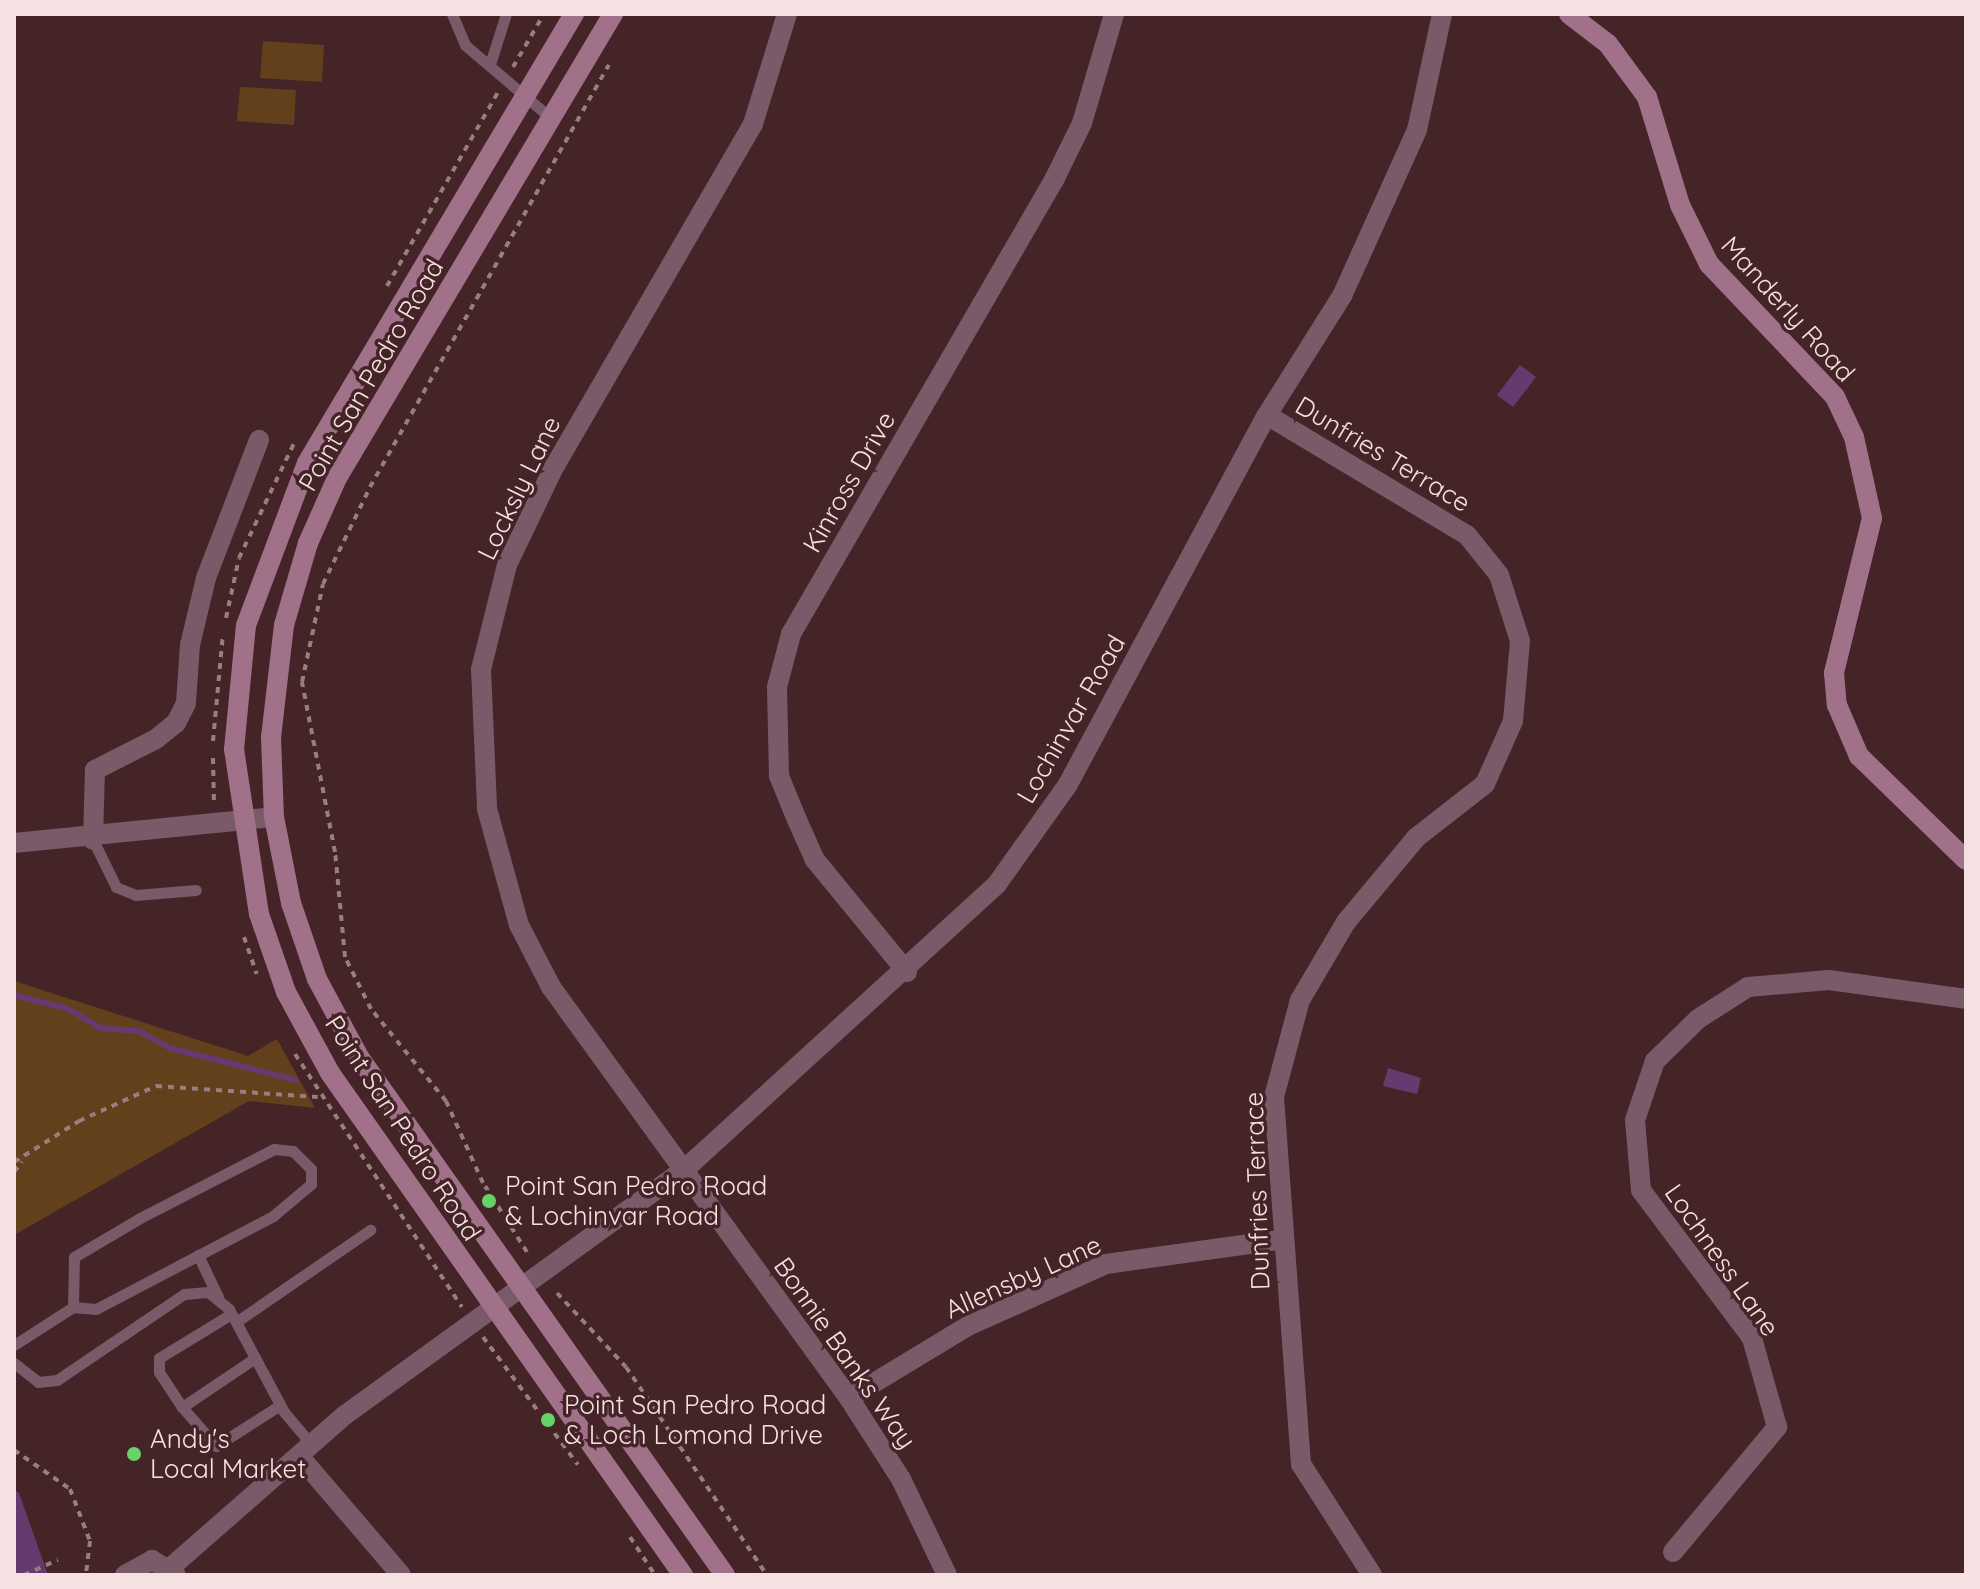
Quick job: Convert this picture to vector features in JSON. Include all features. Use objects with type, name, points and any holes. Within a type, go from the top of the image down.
[{"type":"main road","name":"Point San Pedro Road","points":[[574,14],[307,463],[270,550],[246,625],[234,749],[240,822],[286,992],[330,1073],[680,1571]]},
{"type":"main road","name":"Point San Pedro Road","points":[[613,14],[337,478],[308,543],[284,625],[271,737],[274,817],[291,903],[317,979],[359,1057],[725,1575]]},
{"type":"main road","name":"Manderly Road","points":[[1569,14],[1608,44],[1647,97],[1680,205],[1709,264],[1835,397],[1854,437],[1872,518],[1834,673],[1837,705],[1859,756],[1966,860]]},
{"type":"main road","points":[[680,1571],[706,1548]]},
{"type":"street","name":"Locksly Lane","points":[[684,1170],[551,987],[519,925],[487,809],[481,669],[507,565],[554,467],[753,124],[787,14]]},
{"type":"street","name":"Kinross Drive","points":[[907,972],[815,860],[779,776],[777,687],[791,634],[1054,180],[1082,123],[1114,14]]},
{"type":"street","name":"Lochinvar Road","points":[[173,1571],[306,1451],[471,1321],[684,1170],[907,972],[997,884],[1067,786],[1267,415],[1342,296],[1386,208],[1417,130],[1442,14]]},
{"type":"street","name":"Dunfries Terrace","points":[[1267,415],[1467,535],[1499,575],[1520,641],[1513,721],[1485,784],[1416,838],[1346,922],[1300,1000],[1274,1097],[1279,1240],[1301,1464],[1372,1575]]},
{"type":"street","points":[[93,840],[95,770],[156,739],[186,703],[190,645],[206,578],[259,440]]},
{"type":"street","points":[[14,843],[93,840],[274,817]]},
{"type":"street","name":"Lochness Lane","points":[[1673,1552],[1777,1427],[1752,1338],[1641,1190],[1635,1120],[1655,1061],[1698,1019],[1748,987],[1829,980],[1966,999]]},
{"type":"street","name":"Bonnie Banks Way","points":[[684,1170],[849,1398],[901,1479],[947,1575]]},
{"type":"street","name":"Allensby Lane","points":[[849,1398],[968,1326],[1106,1264],[1279,1240]]},
{"type":"street","points":[[306,1451],[401,1575]]},
{"type":"street","points":[[125,1575],[142,1561],[173,1571]]},
{"type":"lane","points":[[452,14],[465,45],[490,64],[522,98],[552,119]]},
{"type":"lane","points":[[490,64],[506,14]]},
{"type":"lane","points":[[93,840],[116,887],[136,895],[196,890]]},
{"type":"lane","points":[[14,1345],[73,1307],[96,1309],[273,1216],[311,1184],[311,1169],[293,1151],[274,1149],[140,1218],[74,1257],[73,1307]]},
{"type":"lane","points":[[280,1405],[216,1446],[182,1407],[159,1372],[159,1358],[234,1318],[370,1230]]},
{"type":"lane","points":[[198,1255],[218,1297],[234,1318],[306,1451]]},
{"type":"lane","points":[[14,1363],[38,1382],[57,1380],[184,1294],[218,1297]]},
{"type":"lane","points":[[182,1407],[255,1358]]},
{"type":"path","points":[[381,296],[544,14]]},
{"type":"path","points":[[527,1252],[483,1183],[446,1101],[371,1009],[345,957],[335,852],[302,682],[323,584],[370,487],[614,54]]},
{"type":"path","points":[[300,1065],[318,1097],[471,1321],[583,1471]]},
{"type":"path","points":[[14,1172],[22,1162],[79,1121],[156,1086],[318,1097]]},
{"type":"path","points":[[14,1162],[22,1162]]},
{"type":"path","points":[[557,1293],[626,1367],[767,1575]]},
{"type":"path","points":[[14,1450],[16,1460],[46,1468],[70,1489],[90,1541],[86,1575]]},
{"type":"path","points":[[624,1529],[655,1575]]},
{"type":"path","points":[[24,1575],[58,1560]]},
{"type":"shaded area","points":[[263,41],[324,45],[322,82],[260,78]]},
{"type":"shaded area","points":[[240,87],[296,90],[294,125],[237,121]]},
{"type":"shaded area","points":[[1520,365],[1536,377],[1513,407],[1497,395]]},
{"type":"shaded area","points":[[14,981],[248,1056],[277,1039],[315,1108],[249,1101],[14,1235]]},
{"type":"shaded area","points":[[1388,1068],[1421,1078],[1417,1094],[1383,1086]]},
{"type":"shaded area","points":[[14,1490],[19,1493],[48,1575],[14,1575]]},
{"type":"waterway","points":[[14,995],[66,1008],[101,1028],[139,1031],[170,1048],[296,1080]]},
{"type":"place","name":"Point San Pedro Road & Lochinvar Road","points":[[489,1201]]},
{"type":"place","name":"Point San Pedro Road & Loch Lomond Drive","points":[[548,1420]]},
{"type":"place","name":"Andy's Local Market","points":[[134,1454]]}]
